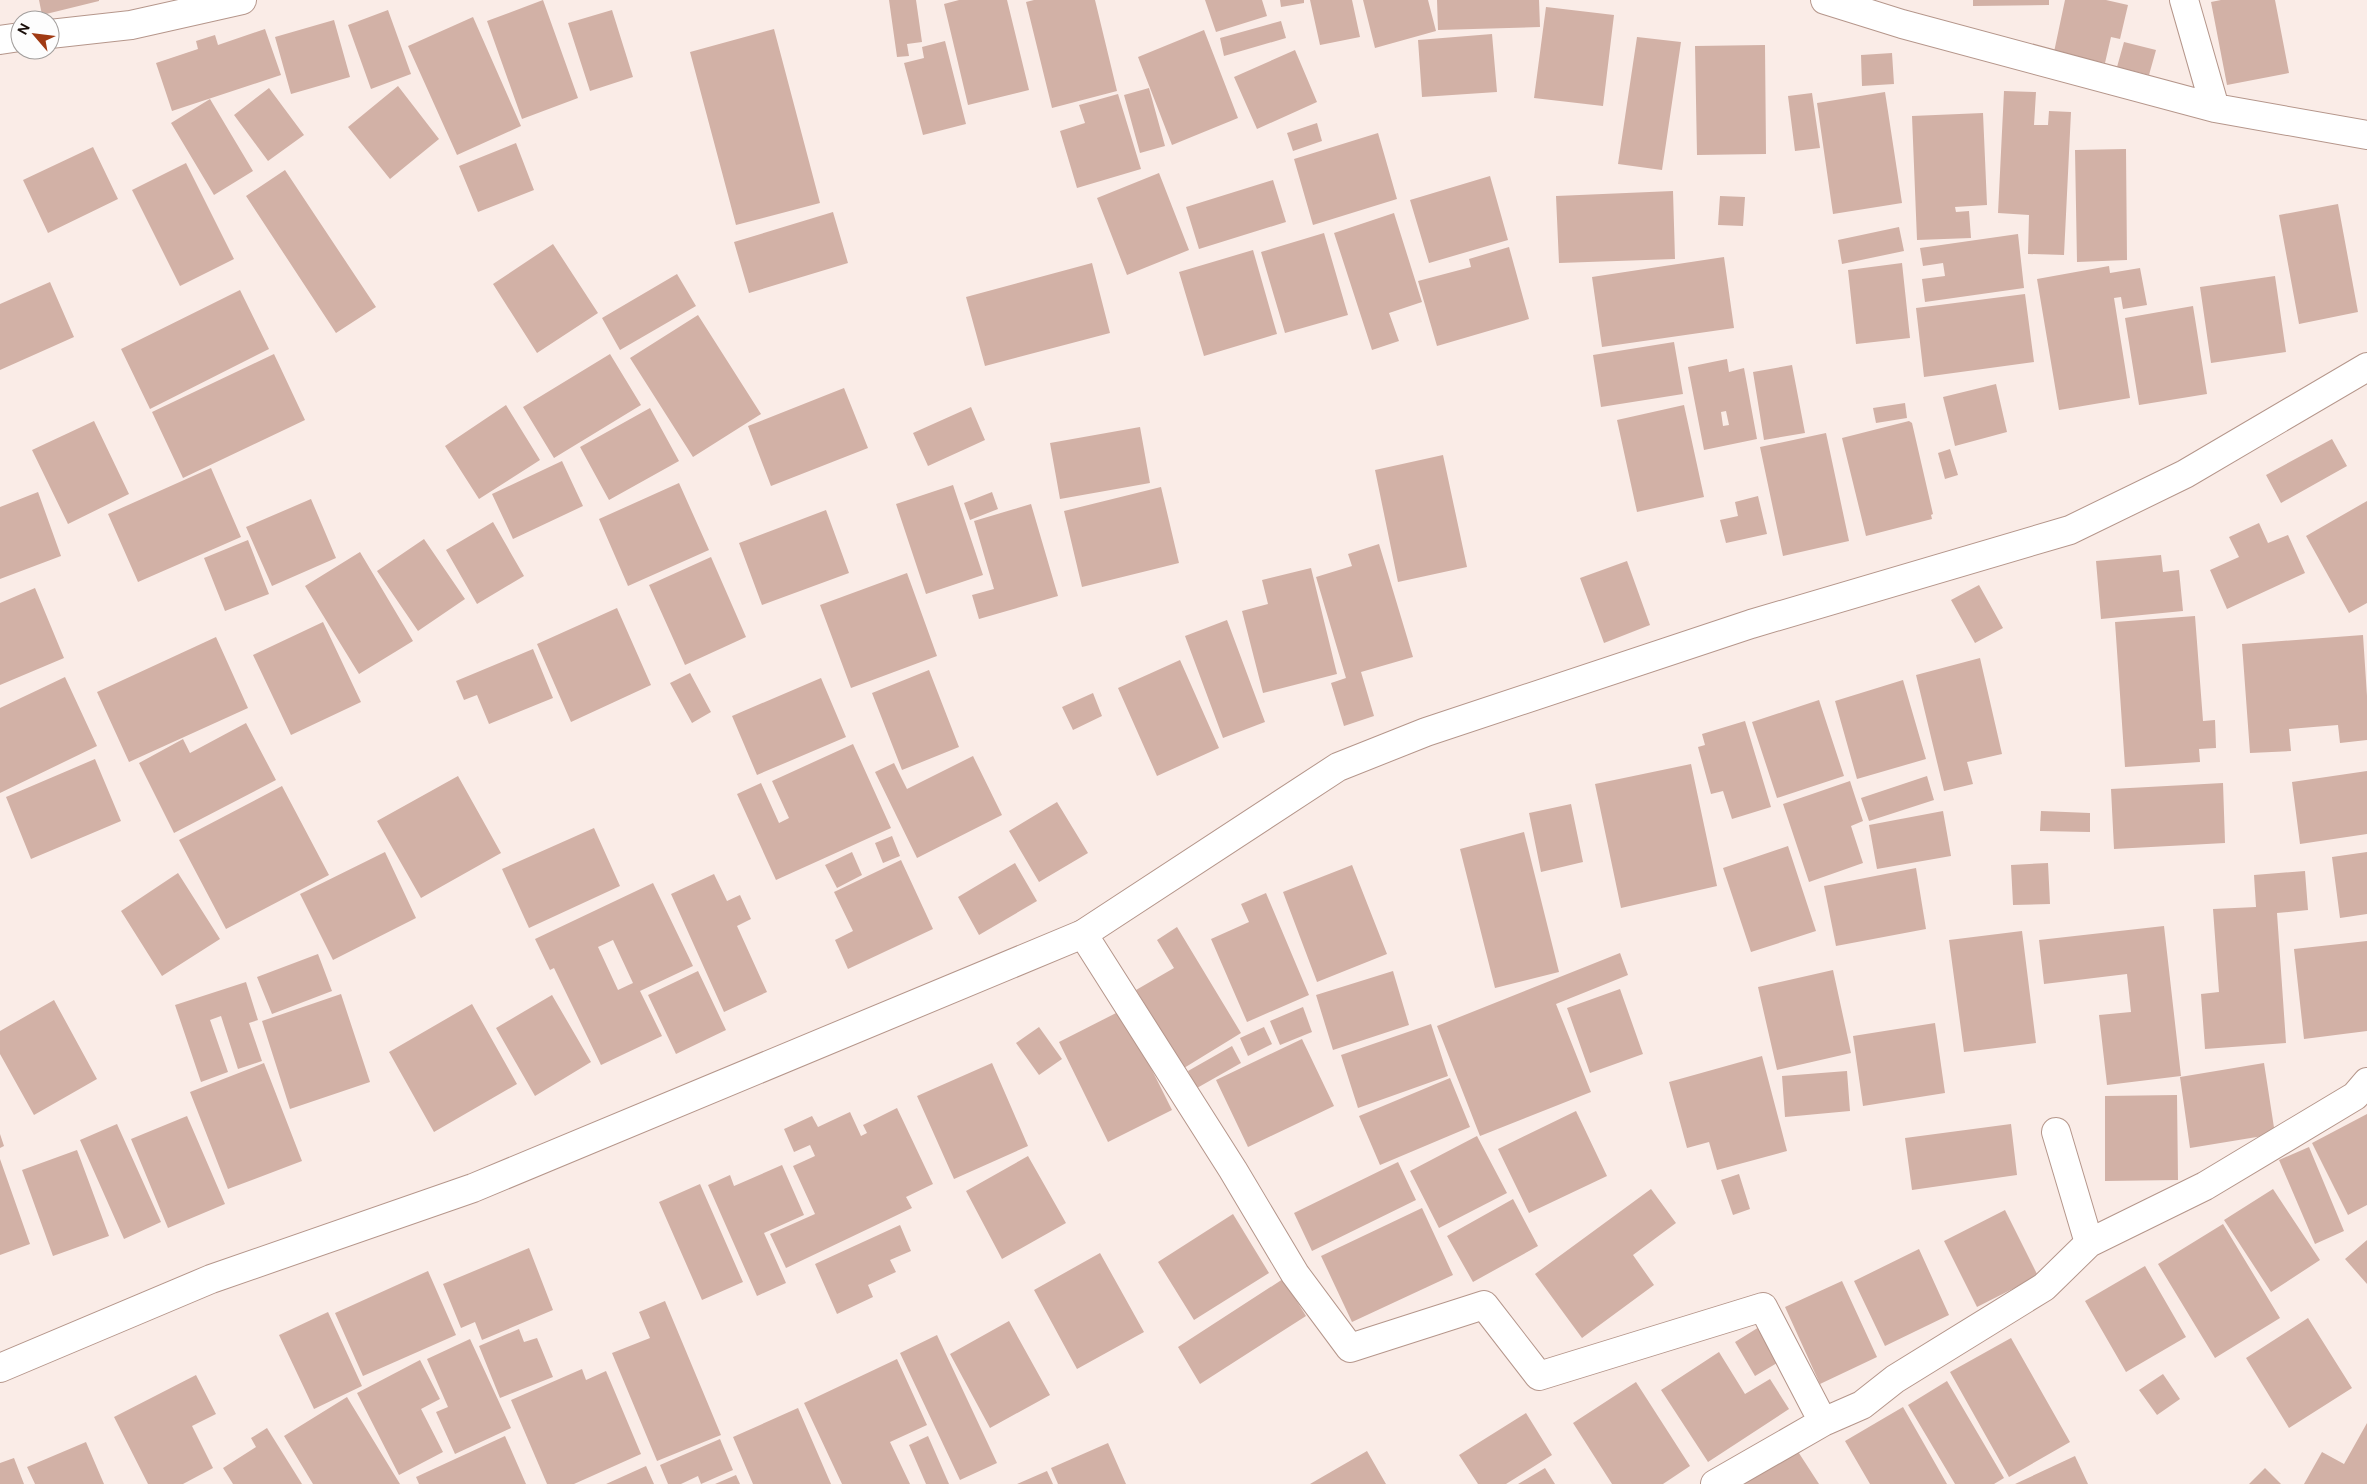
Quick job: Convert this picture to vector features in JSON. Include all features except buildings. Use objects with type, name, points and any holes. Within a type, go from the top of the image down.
[{"type":"street","points":[[60,33],[131,25],[242,0]]},
{"type":"street","points":[[1825,0],[1902,24],[2215,108],[2367,135]]},
{"type":"street","points":[[2184,0],[2215,108]]},
{"type":"street","points":[[0,1368],[211,1279],[473,1188],[1083,934],[1338,767],[1426,732],[1751,624],[2070,530],[2185,474],[2367,368]]},
{"type":"street","points":[[1083,934],[1238,1178],[1295,1274],[1350,1348],[1484,1305],[1539,1376],[1763,1307],[1823,1422]]},
{"type":"street","points":[[1715,1484],[1823,1422],[1862,1404],[1896,1379],[2044,1288],[2089,1243],[2205,1186],[2355,1096],[2367,1082]]},
{"type":"street","points":[[2056,1132],[2089,1243]]}]
